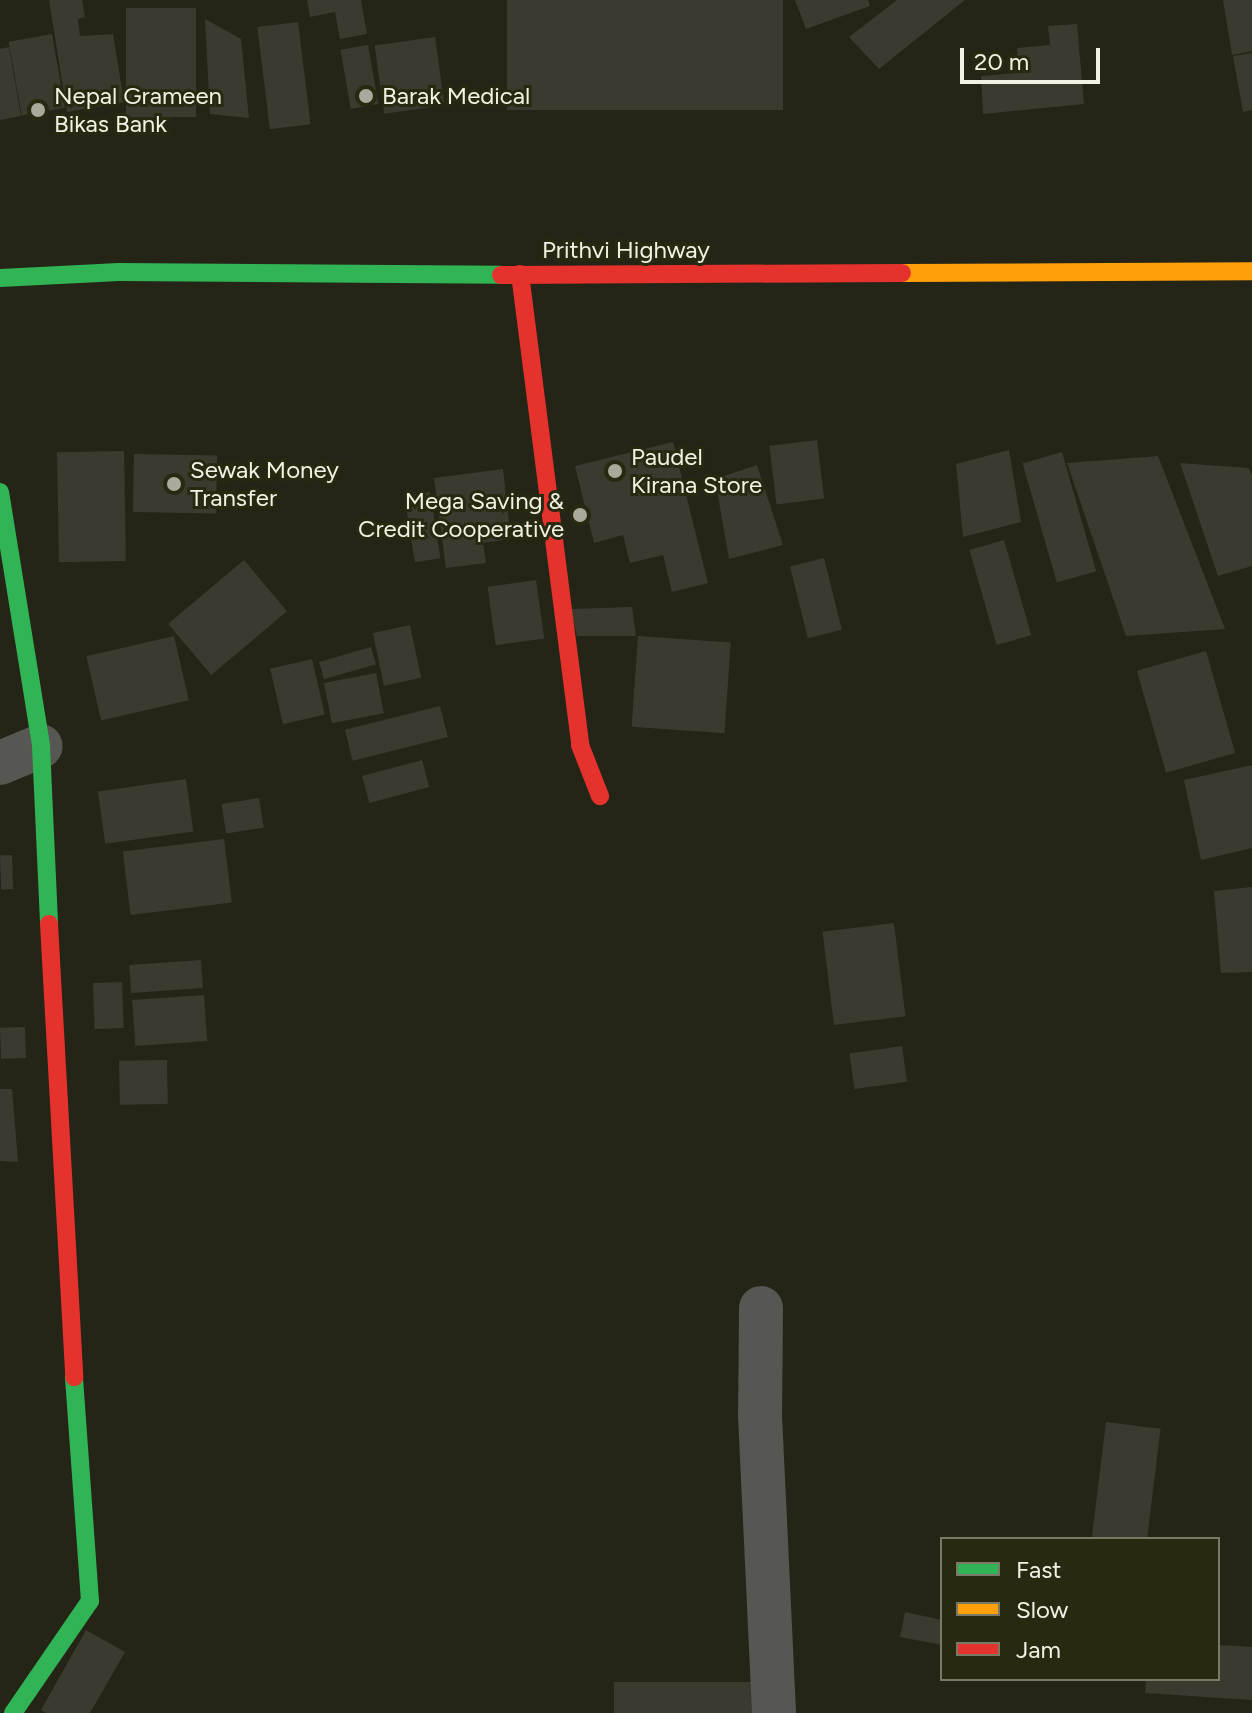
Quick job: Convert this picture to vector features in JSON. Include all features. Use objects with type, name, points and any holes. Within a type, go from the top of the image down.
[{"type":"main road","name":"Prithvi Highway","points":[[0,278],[119,272],[1252,271]]},
{"type":"main road","points":[[520,274],[580,745],[600,796]]},
{"type":"main road","points":[[0,492],[41,746],[60,1170],[90,1601],[13,1713]]},
{"type":"street","points":[[0,763],[41,746]]},
{"type":"street","points":[[761,1308],[760,1415],[774,1713]]},
{"type":"building","points":[[49,0],[82,0],[85,17],[78,19],[80,36],[113,34],[124,102],[67,112]]},
{"type":"building","points":[[307,0],[361,0],[367,34],[340,39],[335,12],[310,17]]},
{"type":"building","points":[[507,0],[783,0],[783,110],[507,110]]},
{"type":"building","points":[[795,0],[868,0],[870,6],[806,29]]},
{"type":"building","points":[[897,0],[965,0],[879,69],[849,37]]},
{"type":"building","points":[[1223,0],[1252,0],[1252,51],[1232,55]]},
{"type":"building","points":[[126,8],[196,8],[196,117],[126,117]]},
{"type":"building","points":[[205,19],[241,39],[249,118],[210,114]]},
{"type":"building","points":[[298,22],[311,124],[270,129],[257,27]]},
{"type":"building","points":[[1077,24],[1084,104],[983,114],[981,76],[1018,73],[1017,48],[1050,45],[1048,26]]},
{"type":"building","points":[[52,34],[65,108],[22,116],[9,42]]},
{"type":"building","points":[[435,37],[445,105],[384,114],[375,45]]},
{"type":"building","points":[[368,45],[378,104],[351,109],[340,50]]},
{"type":"building","points":[[9,47],[21,116],[0,120],[0,49]]},
{"type":"building","points":[[1252,53],[1252,110],[1243,112],[1233,56]]},
{"type":"building","points":[[817,440],[824,499],[777,504],[769,446]]},
{"type":"building","points":[[673,442],[708,583],[672,592],[663,555],[630,563],[623,535],[594,543],[575,466]]},
{"type":"building","points":[[1009,450],[1021,522],[963,537],[956,464]]},
{"type":"building","points":[[124,451],[126,561],[59,562],[57,452]]},
{"type":"building","points":[[1062,452],[1096,571],[1057,582],[1023,463]]},
{"type":"building","name":"Sewak Money Transfer","points":[[134,454],[217,455],[216,513],[133,512]]},
{"type":"building","points":[[1158,456],[1225,629],[1126,636],[1067,463]]},
{"type":"building","points":[[1180,463],[1249,468],[1252,476],[1252,566],[1218,576]]},
{"type":"building","points":[[757,465],[783,545],[729,559],[715,479]]},
{"type":"building","points":[[503,469],[511,539],[483,543],[486,563],[446,568],[434,478]]},
{"type":"building","points":[[430,492],[440,558],[415,562],[404,496]]},
{"type":"building","points":[[1004,540],[1031,635],[997,645],[969,550]]},
{"type":"building","points":[[824,558],[842,630],[808,638],[790,566]]},
{"type":"building","points":[[244,560],[287,611],[211,675],[168,624]]},
{"type":"building","points":[[536,580],[544,638],[496,645],[487,587]]},
{"type":"building","points":[[632,607],[636,636],[577,636],[571,609]]},
{"type":"building","points":[[410,625],[421,678],[384,686],[373,633]]},
{"type":"building","points":[[174,636],[189,700],[101,721],[86,656]]},
{"type":"building","points":[[638,636],[731,642],[724,733],[632,727]]},
{"type":"building","points":[[371,647],[376,664],[324,679],[319,662]]},
{"type":"building","points":[[1206,651],[1235,753],[1166,773],[1137,671]]},
{"type":"building","points":[[312,659],[325,715],[283,724],[270,669]]},
{"type":"building","points":[[376,673],[384,713],[332,723],[324,683]]},
{"type":"building","points":[[440,706],[448,737],[353,761],[345,730]]},
{"type":"building","points":[[422,760],[429,787],[369,803],[362,776]]},
{"type":"building","points":[[1252,765],[1252,848],[1201,860],[1184,780]]},
{"type":"building","points":[[186,779],[193,831],[105,844],[98,791]]},
{"type":"building","points":[[259,798],[264,828],[226,834],[221,804]]},
{"type":"building","points":[[224,839],[232,903],[131,915],[123,851]]},
{"type":"building","points":[[0,855],[12,855],[13,889],[1,889]]},
{"type":"building","points":[[1252,887],[1252,972],[1221,973],[1214,891]]},
{"type":"building","points":[[894,923],[905,1016],[834,1025],[823,932]]},
{"type":"building","points":[[201,960],[203,988],[131,993],[129,965]]},
{"type":"building","points":[[122,982],[124,1028],[95,1029],[93,983]]},
{"type":"building","points":[[204,995],[207,1041],[135,1046],[132,1000]]},
{"type":"building","points":[[25,1027],[26,1058],[1,1059],[0,1028]]},
{"type":"building","points":[[902,1046],[907,1082],[855,1089],[850,1053]]},
{"type":"building","points":[[167,1060],[168,1104],[120,1105],[119,1061]]},
{"type":"building","points":[[0,1089],[12,1089],[18,1162],[0,1161]]},
{"type":"building","points":[[1106,1422],[1161,1429],[1147,1537],[1092,1537]]},
{"type":"building","points":[[905,1612],[940,1620],[940,1645],[900,1637]]},
{"type":"building","points":[[86,1630],[125,1652],[90,1713],[46,1713],[41,1710]]},
{"type":"building","points":[[1220,1645],[1252,1647],[1252,1700],[1145,1693],[1146,1681],[1220,1681]]},
{"type":"building","points":[[614,1682],[763,1682],[763,1713],[614,1713]]},
{"type":"traffic: fast","points":[[0,278],[119,272],[501,275]]},
{"type":"traffic: fast","points":[[0,492],[41,746],[49,924]]},
{"type":"traffic: fast","points":[[13,1713],[90,1601],[74,1377]]},
{"type":"traffic: slow","points":[[902,273],[1252,271]]},
{"type":"traffic: jam","points":[[501,275],[902,273]]},
{"type":"traffic: jam","points":[[520,274],[580,745],[600,796]]},
{"type":"traffic: jam","points":[[49,924],[74,1377]]},
{"type":"place","name":"Barak Medical","points":[[366,96]]},
{"type":"place","name":"Nepal Grameen Bikas Bank","points":[[38,110]]},
{"type":"place","name":"Paudel Kirana Store","points":[[615,471]]},
{"type":"place","name":"Sewak Money Transfer","points":[[174,484]]},
{"type":"place","name":"Mega Saving & Credit Cooperative","points":[[580,515]]}]
